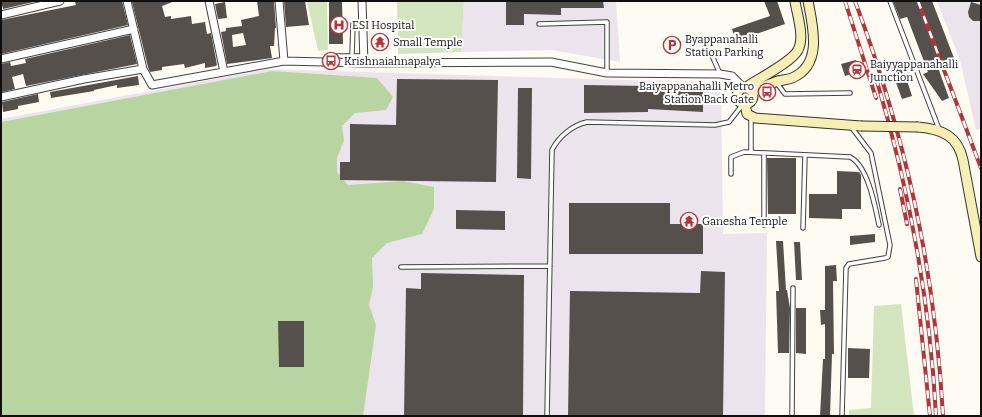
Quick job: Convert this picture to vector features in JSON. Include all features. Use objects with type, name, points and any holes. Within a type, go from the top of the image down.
[{"type":"main road","points":[[747,89],[784,63],[798,49],[801,36],[795,1]]},
{"type":"main road","points":[[808,1],[813,32],[813,52],[810,64],[800,74],[792,78],[738,90],[736,95],[738,100],[744,104],[747,114],[751,117],[861,126],[918,127],[939,130],[950,135],[961,151],[981,257]]},
{"type":"main road","points":[[744,104],[752,100],[747,89]]},
{"type":"street","points":[[1,15],[60,1]]},
{"type":"street","points":[[127,1],[143,69],[152,85],[284,61],[364,59],[551,62],[607,73],[720,74],[732,76],[747,89]]},
{"type":"street","points":[[209,1],[224,72]]},
{"type":"street","points":[[279,1],[284,61]]},
{"type":"street","points":[[362,1],[364,59]]},
{"type":"street","points":[[1,60],[134,29]]},
{"type":"street","points":[[1,97],[84,79],[143,69]]},
{"type":"lane","points":[[890,1],[939,130]]},
{"type":"lane","points":[[539,24],[607,22],[607,73]]},
{"type":"lane","points":[[352,56],[353,24]]},
{"type":"lane","points":[[708,46],[720,74]]},
{"type":"lane","points":[[336,56],[352,56],[364,59]]},
{"type":"lane","points":[[776,82],[785,94],[850,93]]},
{"type":"lane","points":[[547,416],[552,150],[555,143],[574,127],[588,122],[715,126],[728,122],[744,104]]},
{"type":"lane","points":[[751,117],[751,152]]},
{"type":"lane","points":[[842,416],[846,268],[849,264],[888,257],[890,249],[871,153],[851,125]]},
{"type":"lane","points":[[732,174],[731,157],[744,152],[850,157],[854,159],[864,174],[873,198],[879,225]]},
{"type":"lane","points":[[764,153],[764,225]]},
{"type":"lane","points":[[803,228],[805,155]]},
{"type":"lane","points":[[401,267],[550,266]]},
{"type":"lane","points":[[792,416],[793,288]]},
{"type":"shaded area","points":[[464,1],[616,1],[620,62],[552,50],[461,52]]},
{"type":"shaded area","points":[[937,1],[981,1],[981,129],[976,130],[960,60]]},
{"type":"shaded area","points":[[268,69],[721,83],[723,234],[767,233],[765,416],[50,416],[1,149],[1,119]]},
{"type":"green space","points":[[307,1],[327,1],[328,50],[318,51]]},
{"type":"green space","points":[[397,1],[464,1],[461,52],[398,54]]},
{"type":"green space","points":[[272,71],[377,78],[393,97],[386,110],[355,113],[342,126],[344,141],[337,158],[337,172],[348,185],[403,181],[434,187],[434,209],[422,234],[387,243],[372,258],[373,287],[369,305],[376,325],[363,416],[1,416],[1,122]]},
{"type":"green space","points":[[901,304],[914,416],[849,416],[849,410],[871,408],[874,306]]},
{"type":"building","points":[[1,1],[38,1],[3,9]]},
{"type":"building","points":[[122,1],[128,25],[1,54],[1,20],[76,5],[75,2]]},
{"type":"building","points":[[175,1],[162,6],[165,17],[171,16],[171,19],[191,16],[192,24],[205,22],[207,34],[211,33],[216,66],[205,68],[205,63],[185,68],[184,64],[162,67],[162,70],[150,72],[132,2]]},
{"type":"building","points":[[257,1],[274,1],[276,28],[274,46],[270,46],[272,58],[227,64],[221,32],[226,31],[226,28],[242,26],[241,20],[259,16]],"holes":[[[243,33],[246,45],[233,47],[232,35]]]},
{"type":"building","points":[[284,1],[305,1],[309,25],[286,27]]},
{"type":"building","points":[[329,1],[342,1],[343,44],[329,44]]},
{"type":"building","points":[[506,1],[603,1],[604,8],[561,8],[561,15],[524,14],[524,25],[506,25]]},
{"type":"building","points":[[764,1],[777,1],[785,24],[736,41],[732,29],[770,16]]},
{"type":"building","points":[[893,1],[932,1],[954,58],[937,65],[949,98],[942,101],[923,74],[928,72],[907,17],[900,19]]},
{"type":"building","points":[[225,2],[227,18],[218,19],[215,4]]},
{"type":"building","points":[[971,2],[981,5],[981,21],[973,21],[969,17],[968,12]]},
{"type":"building","points":[[130,35],[137,64],[26,86],[23,74],[12,77],[15,89],[2,92],[1,64],[10,62],[11,66],[26,63],[25,59]]},
{"type":"building","points":[[856,60],[860,71],[845,76],[841,64]]},
{"type":"building","points":[[901,62],[912,96],[902,99],[890,66]]},
{"type":"building","points":[[138,76],[139,85],[117,88],[117,85],[94,91],[51,98],[50,92]]},
{"type":"building","points":[[397,79],[498,80],[496,182],[340,180],[340,162],[350,162],[350,124],[396,125]]},
{"type":"building","points":[[584,85],[648,86],[670,88],[670,91],[703,91],[703,112],[648,109],[648,112],[584,113]]},
{"type":"building","points":[[518,88],[532,88],[531,179],[517,178]]},
{"type":"building","points":[[38,94],[39,102],[18,106],[18,109],[3,112],[2,102]]},
{"type":"building","points":[[767,158],[796,158],[796,214],[768,214]]},
{"type":"building","points":[[837,171],[859,172],[861,175],[861,209],[842,209],[842,219],[809,218],[809,194],[837,194]]},
{"type":"building","points":[[569,203],[670,203],[670,224],[703,224],[703,254],[569,254]]},
{"type":"building","points":[[456,210],[505,211],[505,230],[456,229]]},
{"type":"building","points":[[875,234],[875,242],[850,245],[850,236]]},
{"type":"building","points":[[776,241],[783,241],[786,290],[790,308],[789,353],[778,353],[776,291],[779,291]]},
{"type":"building","points":[[794,242],[800,242],[802,280],[796,280]]},
{"type":"building","points":[[836,265],[837,281],[833,281],[834,354],[832,354],[830,416],[820,416],[823,359],[825,359],[825,324],[821,325],[820,310],[825,310],[825,266]]},
{"type":"building","points":[[701,271],[725,272],[723,416],[568,416],[570,291],[700,293]]},
{"type":"building","points":[[421,273],[524,275],[523,416],[404,416],[406,288],[421,289]]},
{"type":"building","points":[[796,308],[806,308],[806,354],[796,353]]},
{"type":"building","points":[[278,321],[304,321],[304,367],[279,367]]},
{"type":"building","points":[[848,348],[870,349],[869,378],[848,378]]},
{"type":"railway","points":[[845,1],[876,98]]},
{"type":"railway","points":[[855,1],[889,103],[915,205],[933,309],[943,416]]},
{"type":"railway","points":[[918,1],[981,168]]},
{"type":"railway","points":[[876,78],[888,119],[908,203],[916,245],[929,330],[936,416]]},
{"type":"railway","points":[[900,189],[907,224]]},
{"type":"railway","points":[[916,279],[930,416]]},
{"type":"place","name":"ESI Hospital","points":[[339,25]]},
{"type":"place","name":"Small Temple","points":[[380,42]]},
{"type":"place","name":"Byappanahalli Station Parking","points":[[672,45]]},
{"type":"place","name":"Krishnaiahnapalya","points":[[331,61]]},
{"type":"place","name":"Baiyyappanahalli Junction","points":[[857,70]]},
{"type":"place","name":"Baiyappanahalli Metro Station Back Gate","points":[[767,92]]},
{"type":"place","name":"Ganesha Temple","points":[[689,221]]}]
